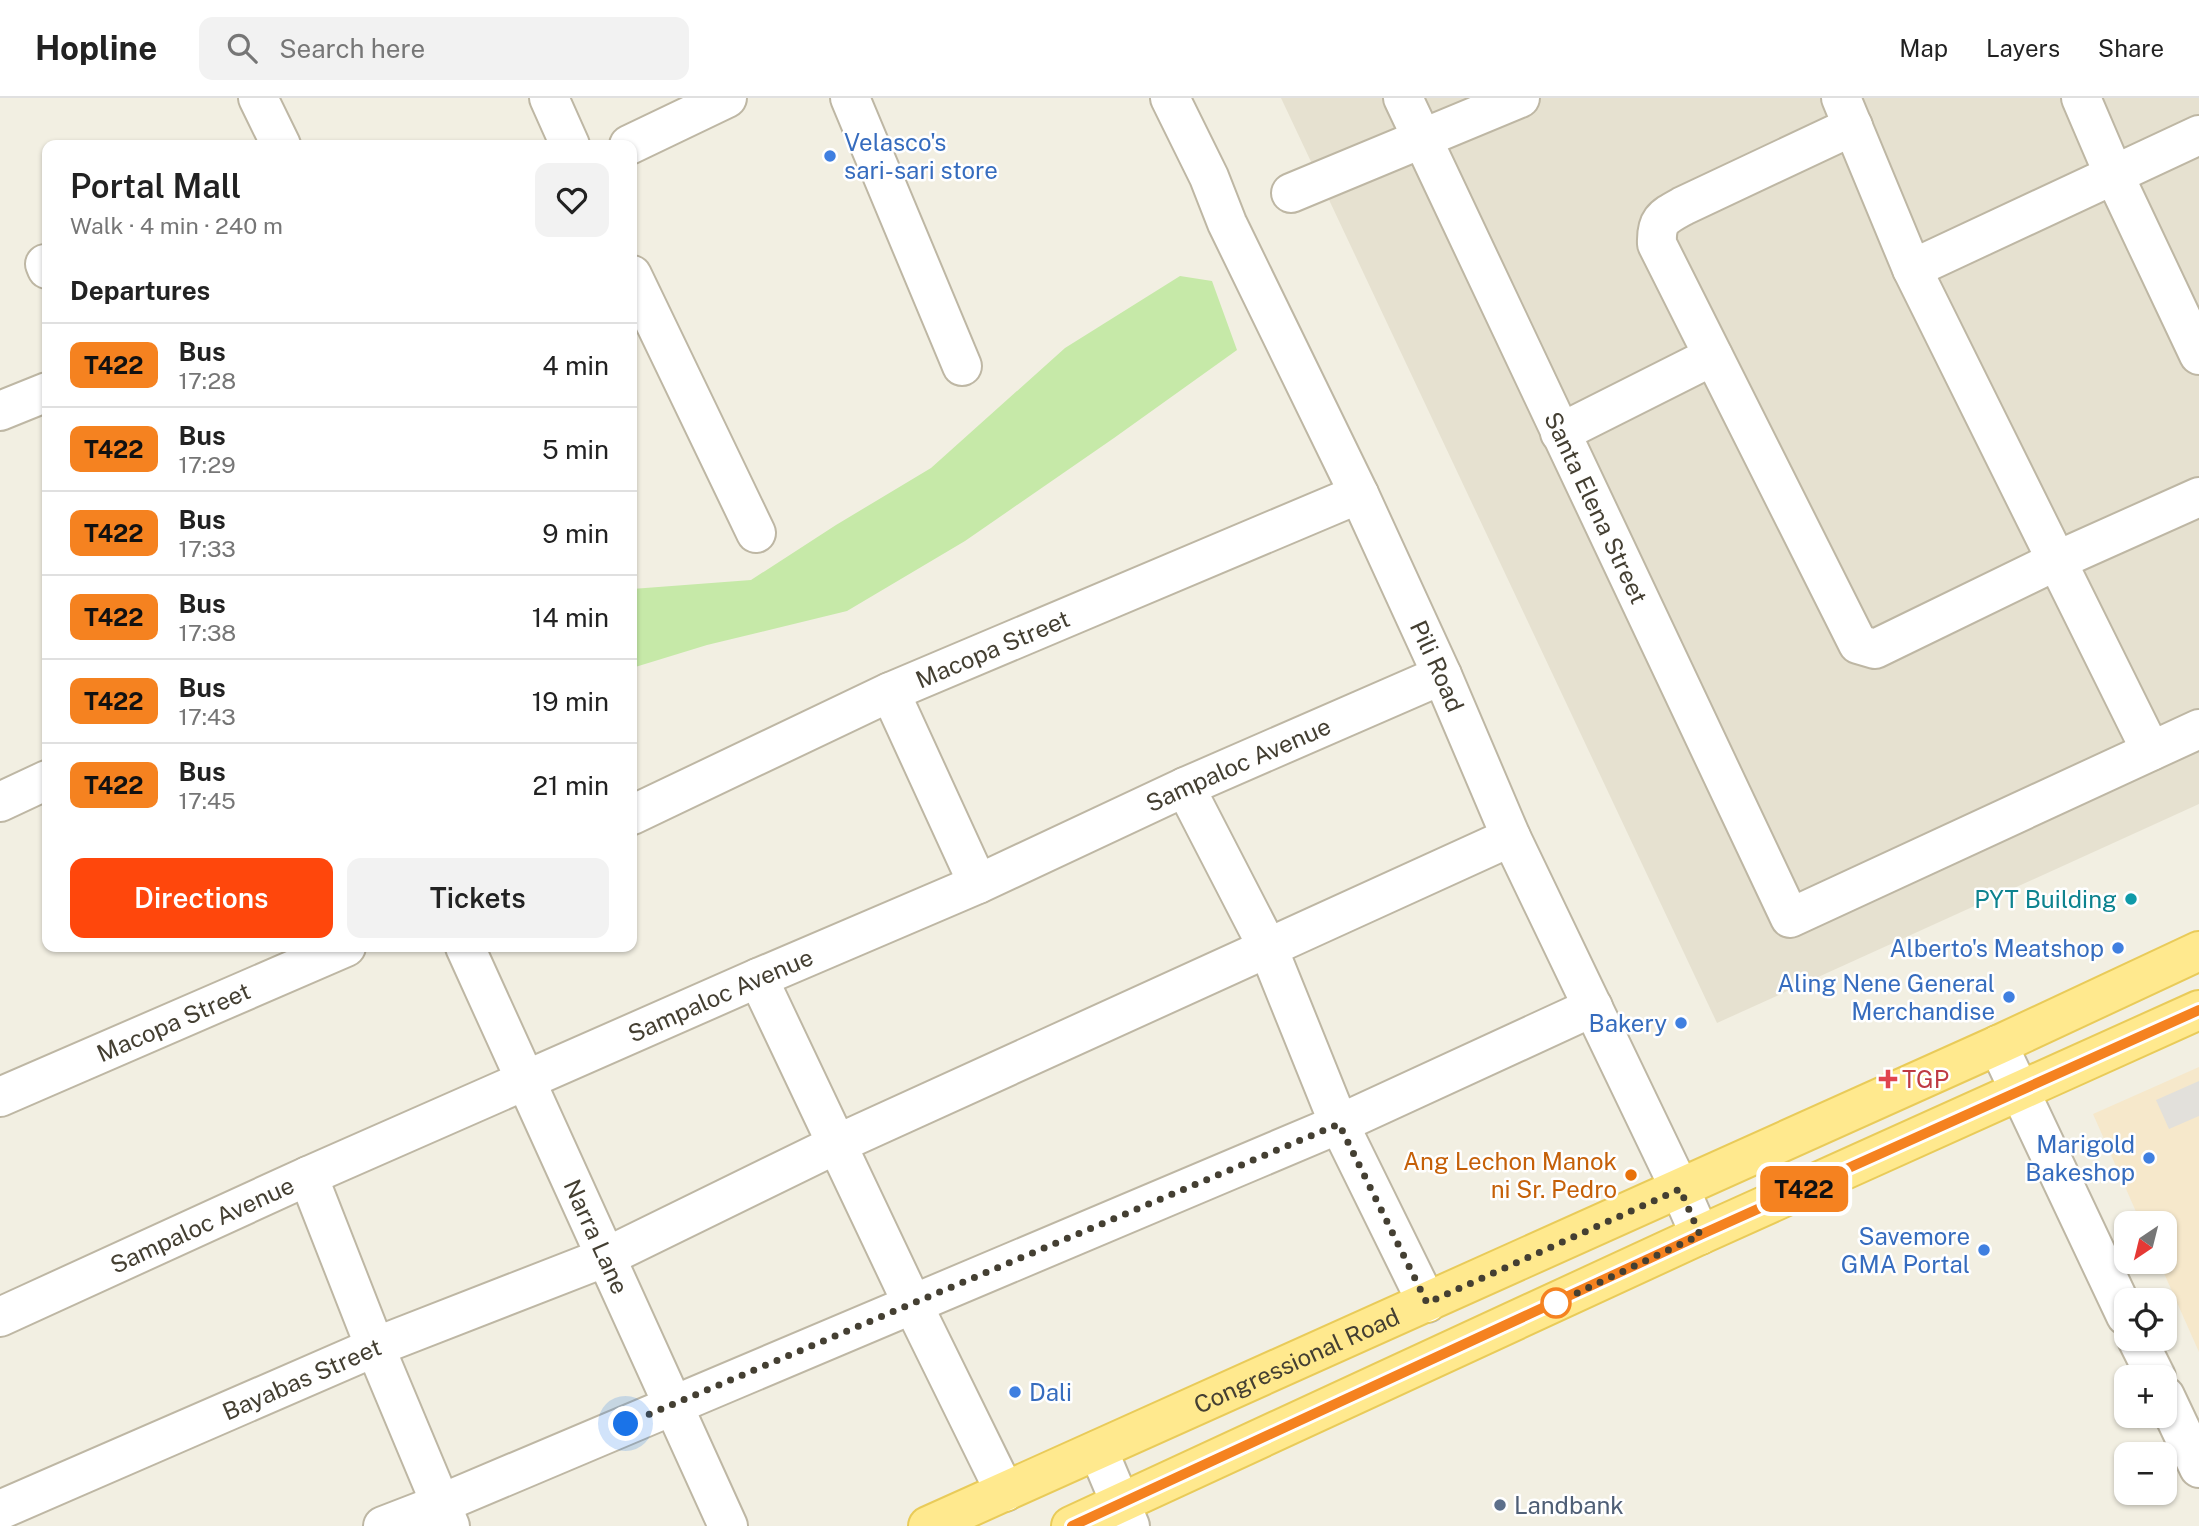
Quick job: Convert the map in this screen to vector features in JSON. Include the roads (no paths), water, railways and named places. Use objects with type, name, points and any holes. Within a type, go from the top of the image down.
[{"type":"main road","name":"Congressional Road","points":[[928,1526],[1680,1189],[2199,951]]},
{"type":"main road","points":[[1072,1526],[1126,1515],[1301,1420],[1700,1235],[2199,1010]]},
{"type":"main road","points":[[1278,1369],[1301,1420]]},
{"type":"street","points":[[258,98],[279,140]]},
{"type":"street","points":[[548,98],[568,140]]},
{"type":"street","points":[[637,141],[727,98]]},
{"type":"street","points":[[850,98],[962,366]]},
{"type":"street","name":"Pili Road","points":[[1170,98],[1209,177],[1227,223],[1359,494],[1442,675],[1511,837],[1700,1235]]},
{"type":"street","name":"Santa Elena Street","points":[[1403,98],[1790,918],[2151,751]]},
{"type":"street","points":[[1291,193],[1520,98]]},
{"type":"street","points":[[2081,98],[2114,175],[2199,355]]},
{"type":"street","points":[[2199,497],[2056,561],[1875,649],[1858,643],[1657,244],[1656,230],[1661,220],[1847,112],[1912,269],[2056,561],[2151,751],[2199,729]]},
{"type":"street","points":[[1912,269],[2199,135]]},
{"type":"street","points":[[637,285],[756,533]]},
{"type":"street","points":[[1560,433],[1713,356]]},
{"type":"street","points":[[0,411],[42,394]]},
{"type":"street","name":"Macopa Street","points":[[637,813],[890,692],[1359,494]]},
{"type":"street","name":"Sampaloc Avenue","points":[[0,1315],[526,1079],[978,884],[1185,787],[1442,675]]},
{"type":"street","points":[[890,692],[978,884]]},
{"type":"street","points":[[0,802],[42,782]]},
{"type":"street","points":[[1185,787],[1268,948],[1339,1124],[1427,1303]]},
{"type":"street","name":"Bayabas Street","points":[[0,1510],[375,1347],[606,1256],[837,1144],[1511,837]]},
{"type":"street","name":"Macopa Street","points":[[0,1097],[334,952]]},
{"type":"street","name":"Narra Lane","points":[[468,952],[728,1526]]},
{"type":"street","points":[[758,978],[1005,1492]]},
{"type":"street","points":[[383,1526],[445,1515],[673,1405],[1339,1124],[1593,1007]]},
{"type":"street","points":[[1998,1045],[2114,1291]]},
{"type":"street","points":[[308,1176],[445,1515]]},
{"type":"street","points":[[2177,1421],[2199,1468]]},
{"type":"street","points":[[1098,1450],[1126,1515]]},
{"type":"place","name":"Velasco's sari-sari store","points":[[830,156]]},
{"type":"place","name":"PYT Building","points":[[2131,899]]},
{"type":"place","name":"Alberto's Meatshop","points":[[2118,948]]},
{"type":"place","name":"Aling Nene General Merchandise","points":[[2009,997]]},
{"type":"place","name":"Bakery","points":[[1681,1023]]},
{"type":"place","name":"TGP","points":[[1888,1079]]},
{"type":"place","name":"Marigold Bakeshop","points":[[2149,1158]]},
{"type":"place","name":"Ang Lechon Manok ni Sr. Pedro","points":[[1631,1175]]},
{"type":"place","name":"Savemore GMA Portal","points":[[1984,1250]]},
{"type":"place","name":"Dali","points":[[1015,1392]]},
{"type":"place","name":"Landbank","points":[[1500,1505]]}]
